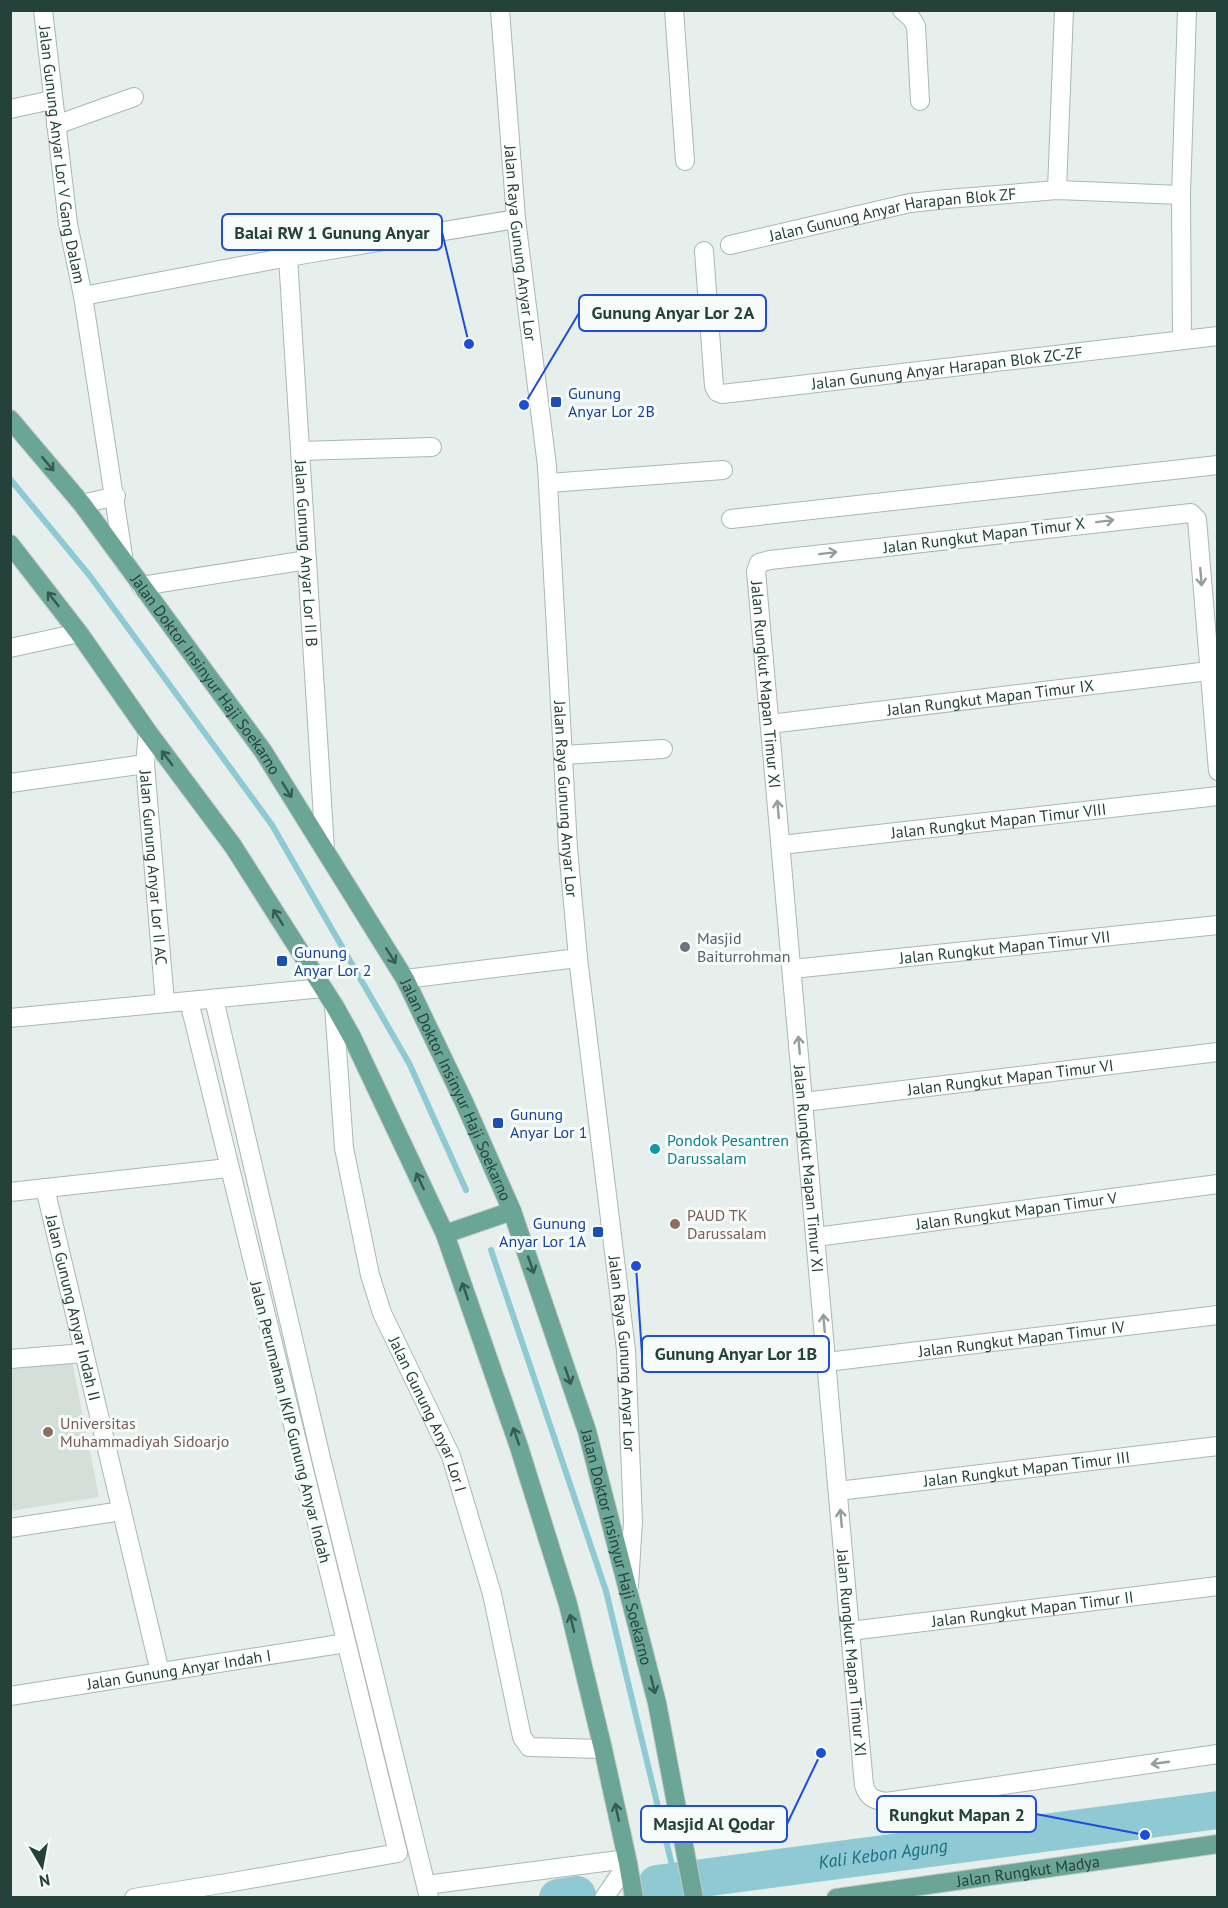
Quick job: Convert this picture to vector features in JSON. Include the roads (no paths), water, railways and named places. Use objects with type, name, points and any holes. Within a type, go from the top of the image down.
[{"type":"main road","name":"Jalan Doktor Insinyur Haji Soekarno","points":[[10,419],[82,504],[262,751],[405,979],[464,1102],[512,1211],[587,1431],[657,1703],[694,1897]]},
{"type":"main road","points":[[10,544],[79,633],[148,732],[233,846],[334,1005],[352,1037],[446,1234],[533,1492],[568,1604],[603,1749],[634,1898]]},
{"type":"main road","points":[[446,1234],[512,1211]]},
{"type":"main road","name":"Jalan Rungkut Madya","points":[[836,1898],[1218,1844]]},
{"type":"street","name":"Jalan Gunung Anyar Lor V Gang Dalam","points":[[43,10],[68,224],[83,296],[116,496],[124,562]]},
{"type":"street","name":"Jalan Raya Gunung Anyar Lor","points":[[500,10],[516,219],[549,483],[568,848],[578,958],[626,1350],[633,1521],[628,1588]]},
{"type":"street","points":[[674,10],[685,161]]},
{"type":"street","points":[[902,10],[912,18],[916,26],[920,101]]},
{"type":"street","points":[[1057,190],[1064,10]]},
{"type":"street","points":[[1182,339],[1181,195],[1187,10]]},
{"type":"street","points":[[56,125],[134,97]]},
{"type":"street","points":[[10,109],[52,100]]},
{"type":"street","name":"Jalan Gunung Anyar Harapan Blok ZF","points":[[730,244],[910,203],[1057,190],[1181,195]]},
{"type":"street","points":[[83,296],[288,257],[516,219]]},
{"type":"street","name":"Jalan Gunung Anyar Harapan Blok ZC-ZF","points":[[704,250],[714,386],[717,392],[731,393],[1218,336]]},
{"type":"street","name":"Jalan Gunung Anyar Lor II B","points":[[288,257],[325,850]]},
{"type":"street","points":[[300,451],[432,447]]},
{"type":"street","points":[[731,519],[1218,465]]},
{"type":"street","points":[[549,483],[723,470]]},
{"type":"street","points":[[82,504],[116,496]]},
{"type":"street","name":"Jalan Rungkut Mapan Timur X","points":[[770,560],[1191,513],[1197,519],[1209,671]]},
{"type":"street","points":[[141,586],[307,560]]},
{"type":"street","name":"Jalan Rungkut Mapan Timur XI","points":[[770,560],[759,563],[756,571],[850,1631],[864,1785],[867,1794],[874,1800],[886,1802],[1218,1754]]},
{"type":"street","points":[[10,648],[79,633]]},
{"type":"street","points":[[1209,671],[1218,771]]},
{"type":"street","name":"Jalan Rungkut Mapan Timur IX","points":[[770,724],[1209,671]]},
{"type":"street","name":"Jalan Gunung Anyar Lor II AC","points":[[148,732],[145,764],[165,1003]]},
{"type":"street","points":[[563,754],[663,749]]},
{"type":"street","points":[[10,783],[145,764]]},
{"type":"street","name":"Jalan Rungkut Mapan Timur VIII","points":[[781,845],[1218,796]]},
{"type":"street","name":"Jalan Rungkut Mapan Timur VII","points":[[792,969],[1218,925]]},
{"type":"street","points":[[405,979],[578,958]]},
{"type":"street","points":[[10,1018],[323,988]]},
{"type":"street","points":[[214,999],[321,1458],[427,1891],[628,1864]]},
{"type":"street","name":"Jalan Perumahan IKIP Gunung Anyar Indah","points":[[134,1898],[234,1890],[398,1852],[228,1168],[189,1001]]},
{"type":"street","name":"Jalan Gunung Anyar Lor I","points":[[334,1005],[344,1148],[370,1275],[382,1313],[451,1456],[492,1594],[522,1737],[529,1747],[603,1749]]},
{"type":"street","name":"Jalan Rungkut Mapan Timur VI","points":[[804,1102],[1218,1052]]},
{"type":"street","points":[[10,1192],[228,1168]]},
{"type":"street","name":"Jalan Rungkut Mapan Timur V","points":[[816,1237],[1218,1184]]},
{"type":"street","name":"Jalan Gunung Anyar Indah II","points":[[45,1188],[159,1672]]},
{"type":"street","name":"Jalan Rungkut Mapan Timur IV","points":[[827,1362],[1218,1315]]},
{"type":"street","points":[[10,1359],[84,1353]]},
{"type":"street","name":"Jalan Rungkut Mapan Timur III","points":[[838,1491],[1218,1446]]},
{"type":"street","points":[[10,1528],[122,1511]]},
{"type":"street","name":"Jalan Rungkut Mapan Timur II","points":[[850,1631],[1218,1587]]},
{"type":"street","name":"Jalan Gunung Anyar Indah I","points":[[10,1696],[346,1643]]},
{"type":"street","points":[[604,1898],[628,1864]]},
{"type":"waterway","points":[[10,479],[90,576],[272,825],[410,1065],[466,1190]]},
{"type":"waterway","points":[[491,1250],[606,1591],[676,1882]]},
{"type":"waterway","name":"Kali Kebon Agung","points":[[657,1884],[1218,1810]]},
{"type":"waterway","name":"Kali Kebon Agung","points":[[558,1898],[577,1895]]},
{"type":"place","name":"Balai RW 1 Gunung Anyar","points":[[469,344]]},
{"type":"place","name":"Gunung Anyar Lor 2B","points":[[556,402]]},
{"type":"place","name":"Gunung Anyar Lor 2A","points":[[524,405]]},
{"type":"place","name":"Masjid Baiturrohman","points":[[685,947]]},
{"type":"place","name":"Gunung Anyar Lor 2","points":[[282,961]]},
{"type":"place","name":"Gunung Anyar Lor 1","points":[[498,1123]]},
{"type":"place","name":"Pondok Pesantren Darussalam","points":[[655,1149]]},
{"type":"place","name":"PAUD TK Darussalam","points":[[675,1224]]},
{"type":"place","name":"Gunung Anyar Lor 1A","points":[[598,1232]]},
{"type":"place","name":"Gunung Anyar Lor 1B","points":[[636,1266]]},
{"type":"place","name":"Universitas Muhammadiyah Sidoarjo","points":[[48,1432]]},
{"type":"place","name":"Masjid Al Qodar","points":[[821,1753]]},
{"type":"place","name":"Rungkut Mapan 2","points":[[1145,1835]]}]
